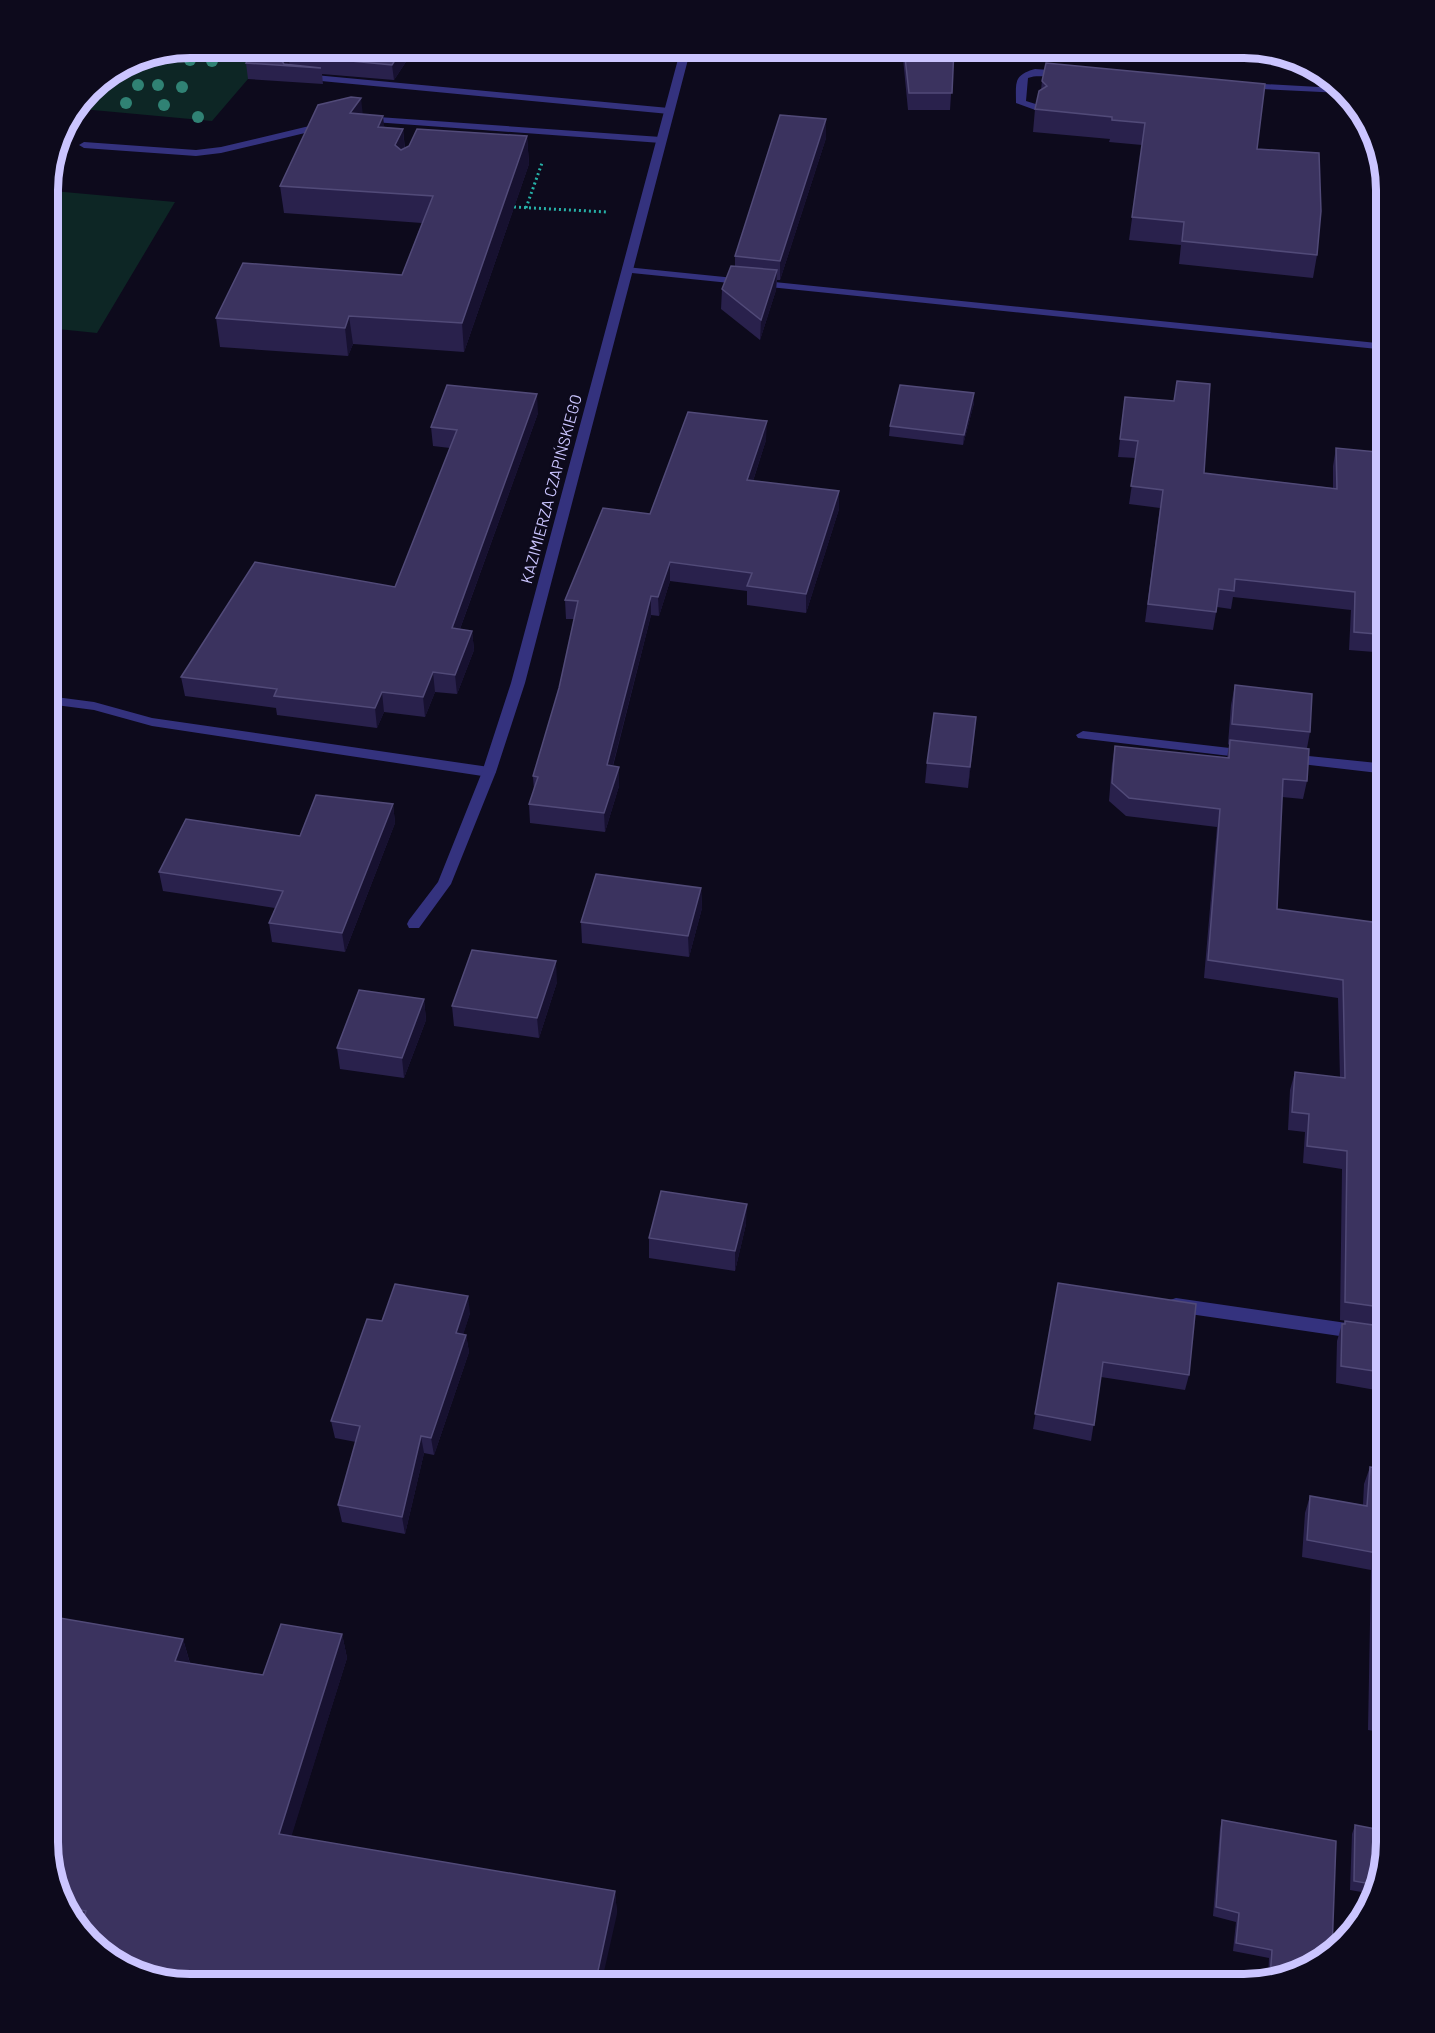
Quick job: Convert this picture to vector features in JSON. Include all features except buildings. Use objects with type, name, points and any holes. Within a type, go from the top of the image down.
[{"type":"street","name":"KAZIMIERZA CZAPIŃSKIEGO","points":[[414,924],[444,884],[489,772],[518,683],[683,59]]},
{"type":"street","points":[[1038,108],[1021,103],[1021,82],[1024,76],[1035,72],[1071,75]]},
{"type":"street","points":[[290,76],[669,111]]},
{"type":"street","points":[[1238,85],[1330,90]]},
{"type":"street","points":[[354,119],[425,129],[661,140]]},
{"type":"street","points":[[84,145],[196,153],[220,150],[333,123]]},
{"type":"street","points":[[627,270],[1376,346]]},
{"type":"street","points":[[59,701],[94,706],[152,722],[489,772]]},
{"type":"street","points":[[1083,735],[1256,755]]},
{"type":"street","points":[[1280,758],[1376,768]]},
{"type":"street","points":[[1164,1304],[1376,1334]]},
{"type":"path","points":[[526,208],[531,195]]},
{"type":"path","points":[[514,207],[641,214]]},
{"type":"green space","points":[[182,59],[258,59],[248,79],[212,121],[86,109],[103,91],[124,76],[156,63]]},
{"type":"green space","points":[[59,192],[175,202],[97,333],[59,329]]}]
